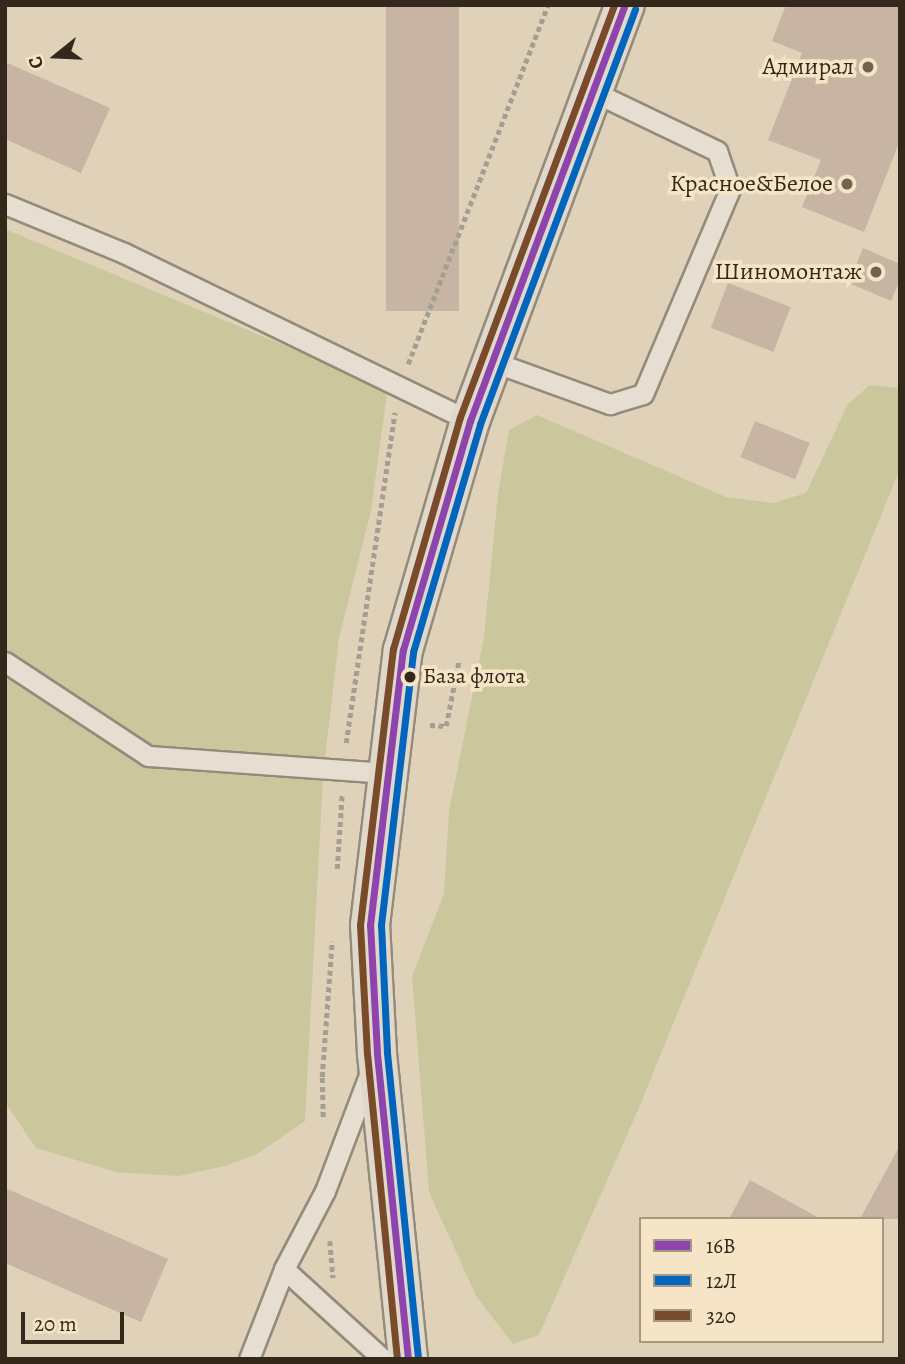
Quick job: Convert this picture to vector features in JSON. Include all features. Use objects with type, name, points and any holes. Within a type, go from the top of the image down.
[{"type":"main road","points":[[408,1359],[377,1053],[370,925],[402,650],[470,421],[625,5]]},
{"type":"lane","points":[[491,361],[610,404],[643,394],[730,189],[717,151],[592,91]]},
{"type":"lane","points":[[5,204],[124,253],[470,421]]},
{"type":"lane","points":[[5,662],[148,756],[387,773]]},
{"type":"lane","points":[[248,1359],[284,1269],[325,1191],[377,1053]]},
{"type":"lane","points":[[284,1269],[383,1359]]},
{"type":"shaded area","points":[[5,229],[377,384],[387,393],[371,511],[339,638],[323,776],[305,1121],[257,1154],[225,1166],[179,1176],[116,1172],[36,1148],[5,1102]]},
{"type":"shaded area","points":[[870,385],[900,388],[900,469],[638,1110],[539,1335],[513,1344],[476,1296],[429,1192],[412,976],[444,894],[449,811],[484,637],[498,494],[509,430],[537,415],[726,497],[773,503],[806,493],[848,404]]},
{"type":"building","points":[[386,5],[459,5],[459,311],[386,311]]},
{"type":"building","points":[[786,5],[900,5],[900,140],[864,232],[802,207],[821,160],[768,140],[802,53],[772,41]]},
{"type":"building","points":[[5,62],[110,108],[81,173],[5,139]]},
{"type":"building","name":"Шиномонтаж","points":[[863,248],[900,264],[900,280],[891,301],[849,283]]},
{"type":"building","points":[[728,283],[791,307],[773,352],[711,328]]},
{"type":"building","points":[[755,421],[810,443],[795,479],[740,457]]},
{"type":"building","points":[[900,1145],[900,1219],[861,1217]]},
{"type":"building","points":[[750,1180],[817,1217],[730,1217]]},
{"type":"building","points":[[5,1188],[168,1259],[141,1322],[5,1263]]},
{"type":"transit line","name":"320","points":[[397,1359],[367,1054],[360,925],[393,649],[460,417],[614,5]]},
{"type":"transit line","name":"16В","points":[[408,1359],[377,1053],[370,925],[403,650],[470,421],[625,5]]},
{"type":"transit line","name":"12Л","points":[[418,1358],[387,1052],[381,925],[413,652],[480,424],[635,9]]},
{"type":"place","name":"Адмирал","points":[[868,67]]},
{"type":"place","name":"Красное&Белое","points":[[847,184]]},
{"type":"place","name":"Шиномонтаж","points":[[876,272]]},
{"type":"place","name":"База флота","points":[[410,677]]}]
